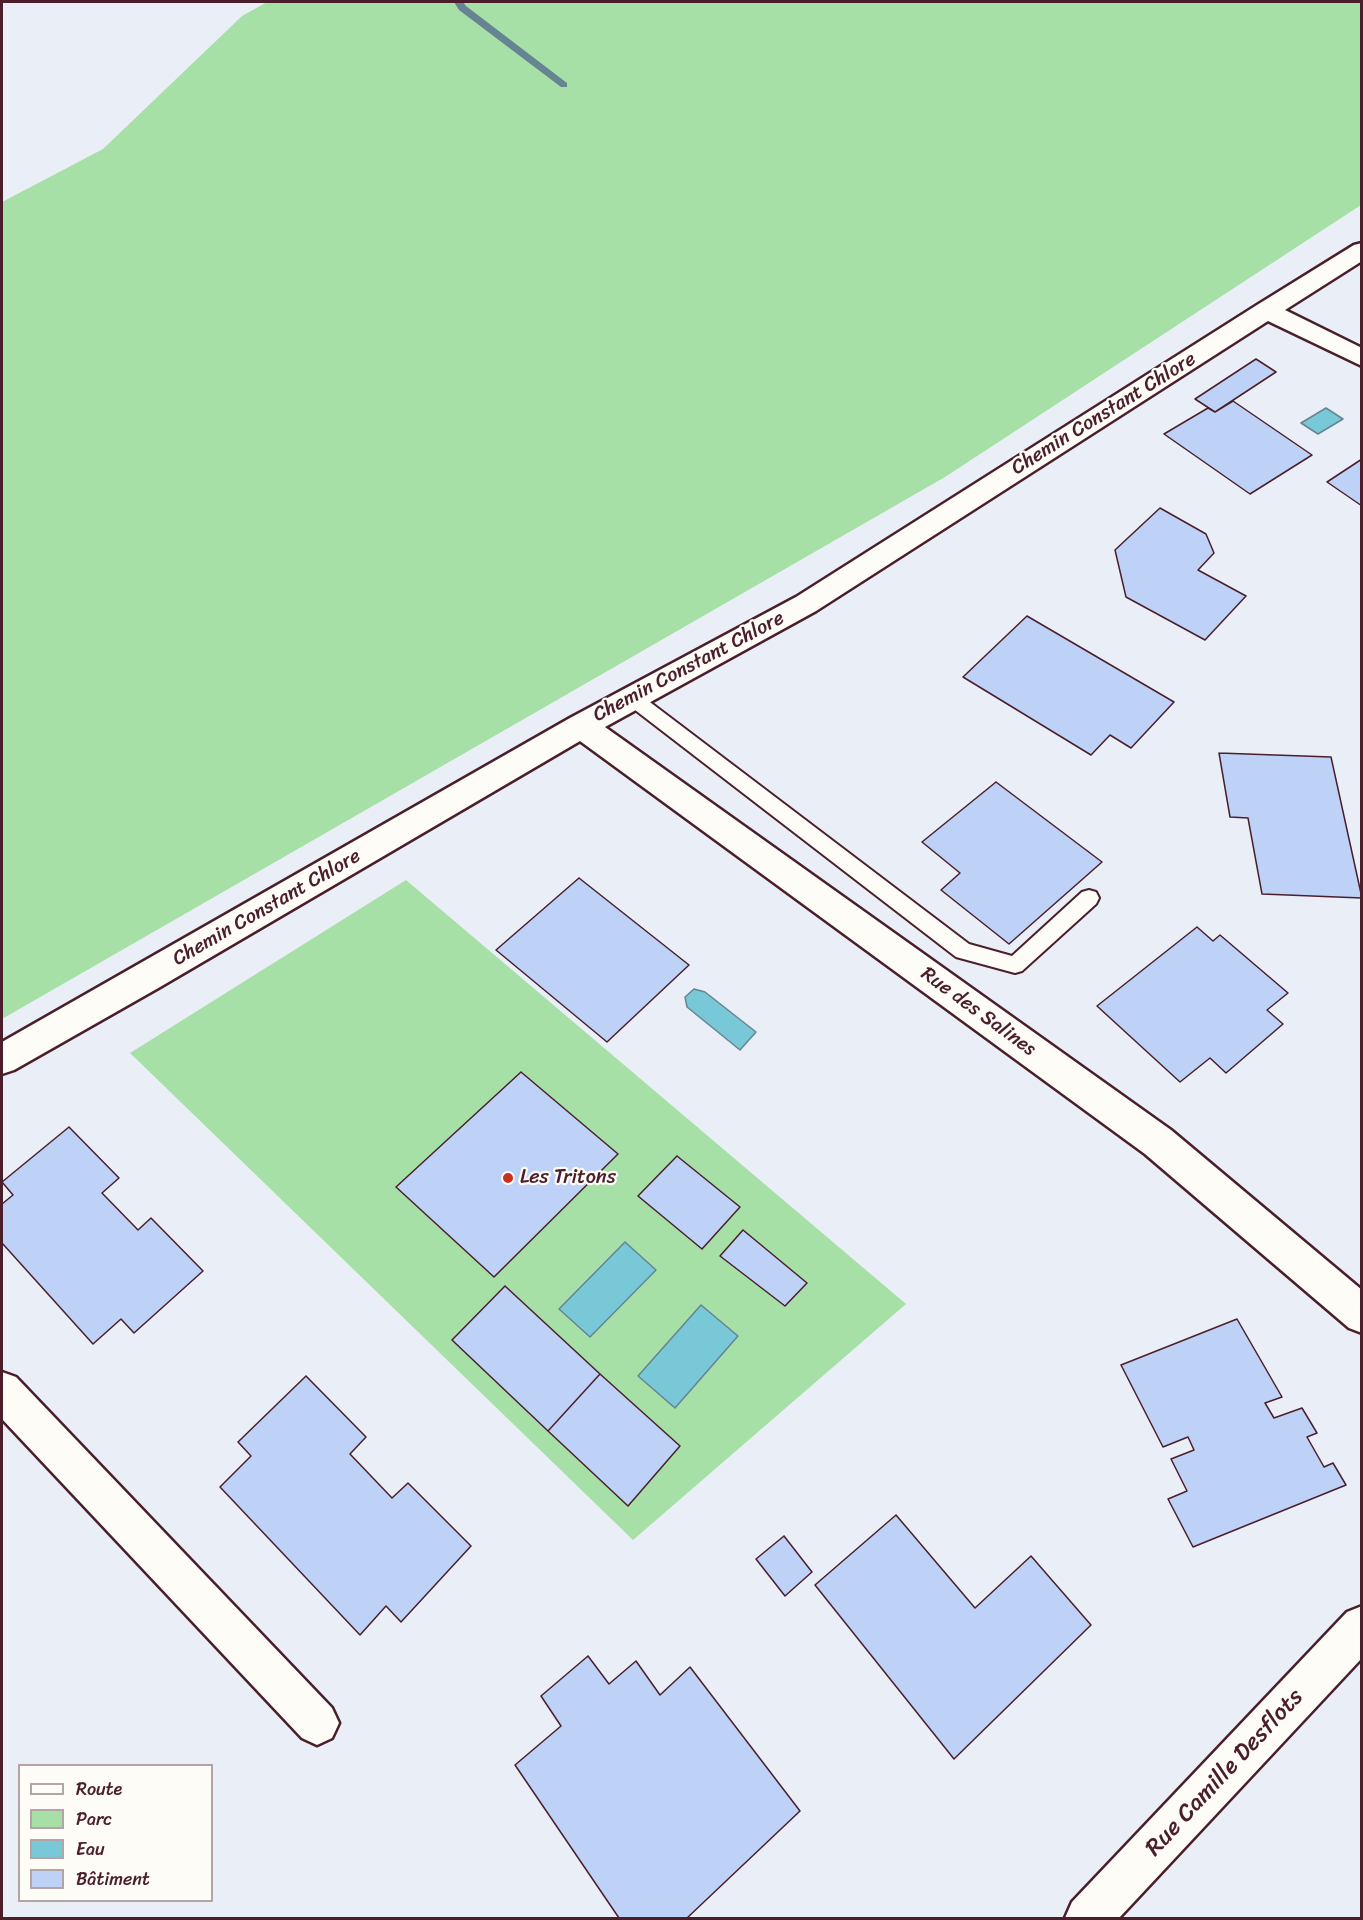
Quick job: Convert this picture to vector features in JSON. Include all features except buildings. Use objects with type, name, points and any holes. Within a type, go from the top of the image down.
[{"type":"street","name":"Chemin Constant Chlore","points":[[2,1059],[581,726],[806,604],[1362,250]]},
{"type":"street","points":[[1266,310],[1362,358]]},
{"type":"street","name":"Rue des Salines","points":[[581,726],[1158,1142],[1362,1315]]},
{"type":"street","points":[[2,1391],[316,1723]]},
{"type":"street","name":"Rue Camille Desflots","points":[[1088,1918],[1362,1627]]},
{"type":"lane","points":[[632,698],[963,951],[1015,965],[1089,898]]},
{"type":"green space","points":[[267,2],[1361,2],[1361,205],[945,477],[2,1019],[2,202],[103,149],[242,16]]},
{"type":"green space","name":"Les Tritons","points":[[406,880],[906,1304],[633,1540],[130,1053]]},
{"type":"water","points":[[1326,408],[1343,419],[1318,434],[1301,423]]},
{"type":"water","points":[[694,989],[705,992],[756,1032],[740,1050],[687,1007],[685,997]]},
{"type":"water","points":[[625,1242],[656,1270],[590,1337],[559,1309]]},
{"type":"water","points":[[701,1305],[738,1336],[675,1408],[638,1376]]},
{"type":"waterway","points":[[459,2],[462,8],[564,85]]},
{"type":"place","name":"Les Tritons","points":[[508,1178]]}]
